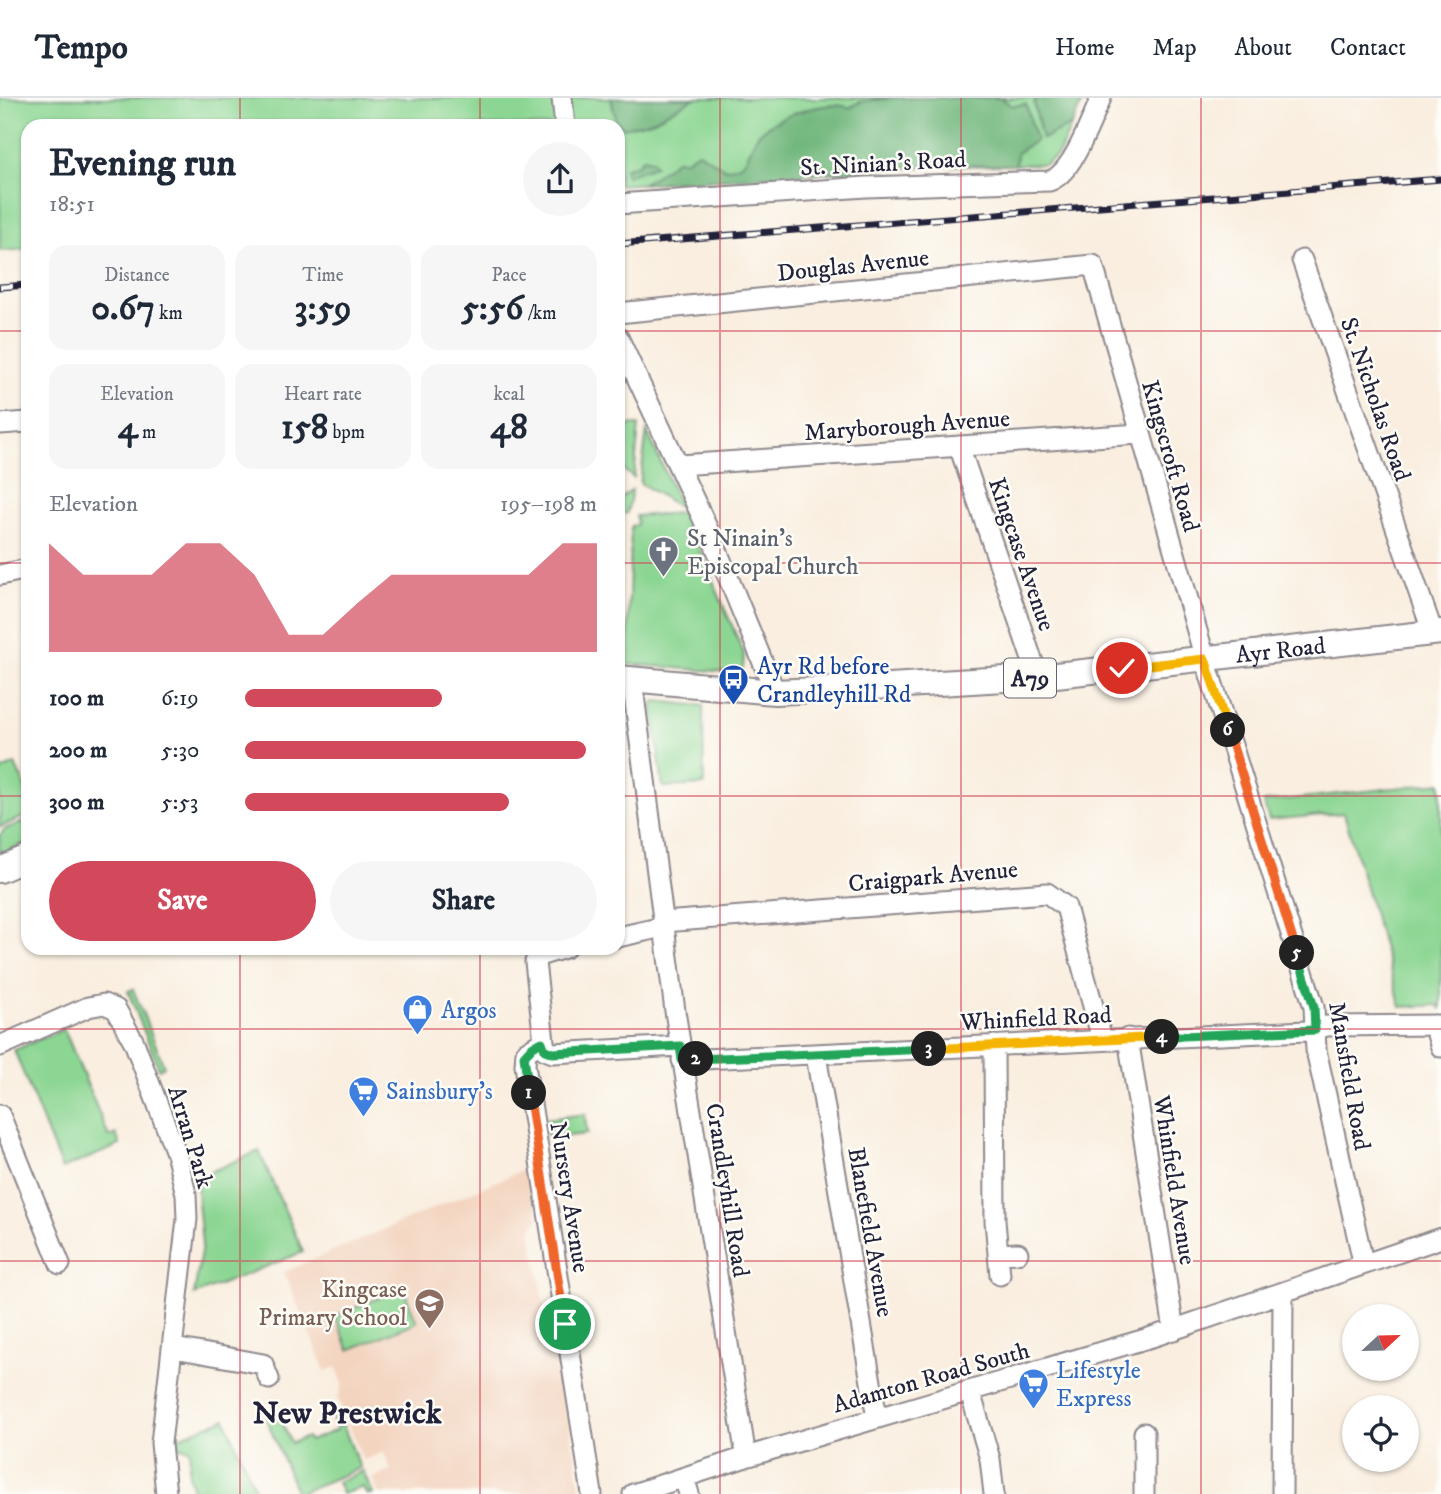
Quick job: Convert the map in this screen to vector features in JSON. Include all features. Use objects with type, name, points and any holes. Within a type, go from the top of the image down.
[{"type":"main road","name":"Ayr Road","points":[[625,679],[775,692],[1038,677],[1437,633]]},
{"type":"main road","points":[[0,870],[21,861]]},
{"type":"street","points":[[562,98],[564,119]]},
{"type":"street","name":"St. Ninian's Road","points":[[625,204],[866,187],[1059,179],[1068,168],[1101,98]]},
{"type":"street","name":"St. Nicholas Road","points":[[1302,260],[1437,633]]},
{"type":"street","name":"Douglas Avenue","points":[[625,312],[1093,265]]},
{"type":"street","name":"Kingscroft Road","points":[[1093,265],[1205,659]]},
{"type":"street","points":[[625,352],[679,465],[775,692]]},
{"type":"street","points":[[0,424],[21,422]]},
{"type":"street","name":"Maryborough Avenue","points":[[679,465],[1139,434]]},
{"type":"street","name":"Kingcase Avenue","points":[[959,446],[1038,677]]},
{"type":"street","points":[[0,575],[21,570]]},
{"type":"street","name":"Mansfield Road","points":[[1205,659],[1314,1007],[1316,1050],[1363,1262]]},
{"type":"street","name":"Crandleyhill Road","points":[[625,679],[681,1053],[746,1457]]},
{"type":"street","name":"Craigpark Avenue","points":[[625,935],[663,925],[1047,893],[1066,907],[1102,1039]]},
{"type":"street","points":[[542,1042],[535,962],[544,955]]},
{"type":"street","name":"Arran Park","points":[[0,1046],[97,1004],[116,1009],[124,1018],[176,1153],[186,1194],[187,1219],[161,1443],[166,1494]]},
{"type":"street","points":[[1437,1025],[1441,1047]]},
{"type":"street","name":"Whinfield Road","points":[[542,1042],[545,1050],[553,1053],[816,1055],[1315,1030],[1327,1026],[1437,1025]]},
{"type":"street","name":"Whinfield Avenue","points":[[1128,1038],[1174,1330]]},
{"type":"street","name":"Nursery Avenue","points":[[542,1042],[526,1052],[525,1065],[592,1494]]},
{"type":"street","points":[[994,1045],[995,1221],[1009,1253],[1000,1275]]},
{"type":"street","name":"Blanefield Avenue","points":[[816,1055],[877,1418]]},
{"type":"street","points":[[0,1115],[60,1264]]},
{"type":"street","name":"Adamton Road South","points":[[634,1494],[687,1485],[746,1457],[1174,1330],[1283,1294],[1363,1262],[1441,1238]]},
{"type":"street","points":[[1283,1294],[1283,1494]]},
{"type":"street","points":[[174,1348],[262,1364],[269,1379]]},
{"type":"street","points":[[970,1391],[990,1460],[994,1494]]},
{"type":"street","points":[[1144,1433],[1144,1494]]},
{"type":"shaded area","name":"Kingcase Primary School","points":[[530,1167],[538,1218],[531,1231],[547,1321],[557,1339],[580,1489],[577,1494],[379,1494],[372,1478],[391,1470],[384,1452],[363,1460],[338,1398],[343,1384],[336,1367],[325,1371],[284,1272]]},
{"type":"green space","points":[[0,98],[1084,98],[1058,155],[1045,164],[941,166],[625,185],[625,119],[21,119],[21,250],[0,251]]},
{"type":"green space","points":[[611,98],[695,98],[652,121],[625,128],[625,119],[616,119]]},
{"type":"green space","points":[[891,98],[1001,98],[1012,106],[1026,104],[1036,140],[1017,153],[1016,165],[941,166],[641,184],[676,160],[686,160],[698,152],[726,169],[735,167],[745,161],[753,142],[764,129],[801,111],[829,105],[849,108],[860,102]]},
{"type":"green space","points":[[1037,98],[1084,98],[1072,125],[1042,139],[1034,103]]},
{"type":"green space","points":[[643,158],[652,160],[655,166],[626,176],[625,168],[637,165]]},
{"type":"green space","points":[[639,425],[634,478],[625,471],[625,426]]},
{"type":"green space","points":[[647,431],[681,508],[640,483]]},
{"type":"green space","points":[[632,490],[625,513],[625,495]]},
{"type":"green space","points":[[685,515],[744,654],[743,668],[737,673],[627,664],[631,526],[637,525],[636,516]]},
{"type":"green space","points":[[655,701],[703,706],[704,785],[663,787],[652,705]]},
{"type":"green space","points":[[15,764],[21,777],[21,818],[0,827],[0,771]]},
{"type":"green space","points":[[1441,783],[1441,1010],[1439,1005],[1401,1007],[1344,813],[1269,820],[1263,802]]},
{"type":"green space","points":[[21,823],[21,845],[0,854],[0,835],[5,829]]},
{"type":"green space","points":[[133,989],[164,1066],[159,1069],[128,991]]},
{"type":"green space","points":[[64,1029],[109,1137],[116,1134],[120,1145],[62,1169],[14,1050]]},
{"type":"green space","points":[[585,1114],[587,1134],[548,1138],[546,1119]]},
{"type":"green space","points":[[259,1151],[303,1252],[194,1295],[202,1245],[196,1178]]},
{"type":"green space","points":[[403,1288],[417,1322],[349,1350],[335,1316]]},
{"type":"green space","points":[[278,1413],[291,1443],[307,1437],[309,1441],[337,1430],[332,1416],[338,1413],[360,1468],[297,1494],[266,1418]]},
{"type":"green space","points":[[225,1419],[257,1494],[194,1494],[189,1476],[190,1449],[175,1446],[176,1438]]},
{"type":"green space","points":[[363,1471],[373,1494],[366,1494],[363,1487],[342,1494],[337,1482]]},
{"type":"railway","points":[[625,243],[1441,179]]},
{"type":"railway","points":[[0,287],[21,286]]},
{"type":"place","name":"St Ninain's Episcopal Church","points":[[664,579]]},
{"type":"place","name":"Ayr Rd before Crandleyhill Rd","points":[[734,707]]},
{"type":"place","name":"Argos","points":[[418,1037]]},
{"type":"place","name":"Sainsbury's","points":[[363,1118]]},
{"type":"place","name":"Kingcase Primary School","points":[[430,1330]]},
{"type":"place","name":"Lifestyle Express","points":[[1033,1411]]},
{"type":"district","name":"New Prestwick","points":[[347,1412]]},
{"type":"route","points":[[565,1324],[524,1056],[533,1046],[542,1042],[545,1050],[553,1053],[680,1046],[682,1060],[1315,1030],[1314,1007],[1205,659],[1122,668]]}]
